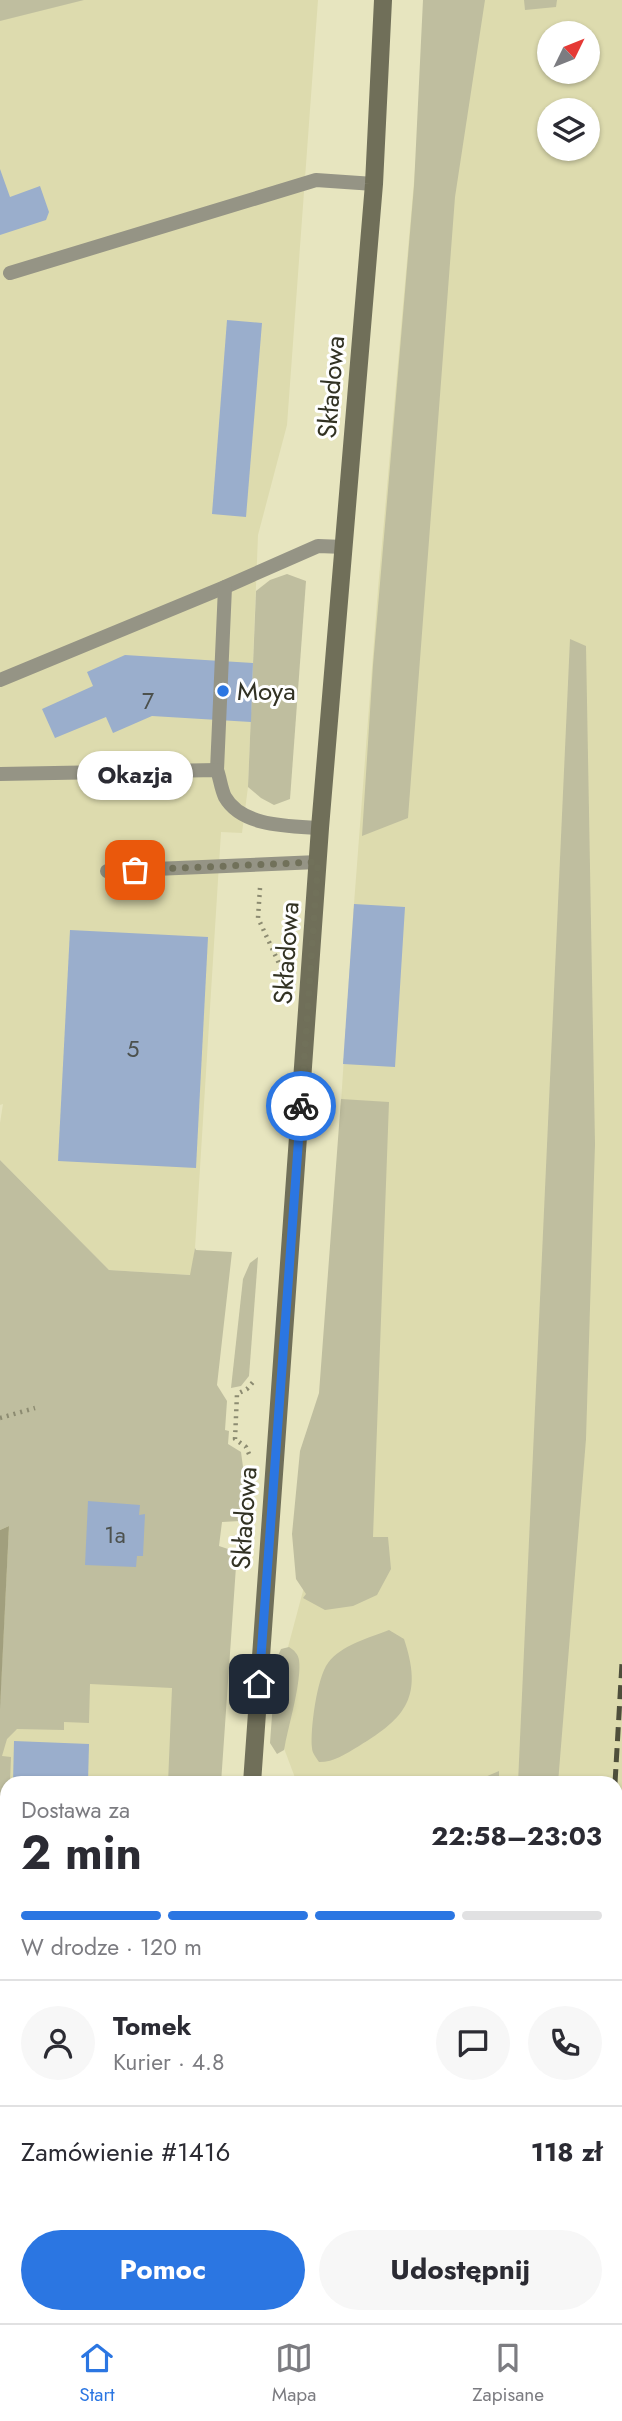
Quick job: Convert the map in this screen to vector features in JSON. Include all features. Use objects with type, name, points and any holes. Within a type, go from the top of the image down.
[{"type":"street","name":"Składowa","points":[[253,1776],[320,828],[374,184],[383,0]]},
{"type":"lane","points":[[10,273],[316,180],[374,184]]},
{"type":"lane","points":[[0,680],[318,546],[344,547]]},
{"type":"lane","points":[[225,587],[217,770],[225,797],[242,813],[269,825],[320,828]]},
{"type":"lane","points":[[0,774],[217,770]]},
{"type":"lane","points":[[107,871],[318,862]]},
{"type":"path","points":[[0,1418],[35,1408]]},
{"type":"shaded area","points":[[0,0],[318,0],[287,425],[258,535],[248,787],[242,833],[221,832],[195,1248],[191,1275],[109,1270],[0,1160],[3,1104],[0,1105]]},
{"type":"shaded area","points":[[430,0],[622,0],[622,1776],[294,1776],[276,1727],[284,1662],[311,1561],[354,904],[378,589]]},
{"type":"shaded area","points":[[9,1526],[215,1618],[198,1776],[0,1776],[0,1530]]},
{"type":"shaded area","points":[[9,1526],[0,1709],[0,1530]]},
{"type":"green space","points":[[0,0],[84,0],[0,21]]},
{"type":"green space","points":[[423,0],[485,0],[455,197],[408,818],[362,836],[373,665],[414,186]]},
{"type":"green space","points":[[524,0],[557,0],[556,7],[525,10]]},
{"type":"green space","points":[[287,574],[306,581],[290,799],[274,805],[248,787],[256,591],[270,580]]},
{"type":"green space","points":[[570,639],[586,646],[595,1144],[586,1439],[559,1776],[518,1776]]},
{"type":"green space","points":[[341,1099],[389,1102],[373,1537],[388,1537],[391,1569],[377,1595],[353,1606],[325,1610],[303,1598],[306,1594],[296,1579],[292,1534],[300,1451],[319,1393]]},
{"type":"green space","points":[[0,1160],[109,1270],[190,1275],[195,1248],[232,1252],[217,1385],[227,1401],[225,1430],[229,1431],[228,1444],[241,1452],[243,1467],[240,1521],[222,1522],[219,1546],[237,1552],[221,1776],[168,1776],[172,1688],[90,1684],[89,1723],[64,1722],[64,1730],[17,1729],[7,1739],[2,1756],[11,1757],[10,1776],[0,1776],[0,1703],[9,1526],[0,1530]]},
{"type":"green space","points":[[258,1257],[249,1376],[241,1386],[231,1388],[243,1279],[250,1263]]},
{"type":"green space","points":[[389,1630],[404,1639],[409,1659],[412,1676],[407,1703],[389,1725],[359,1746],[330,1761],[319,1762],[312,1750],[312,1729],[324,1670],[340,1651]]},
{"type":"green space","points":[[289,1647],[296,1652],[298,1658],[299,1679],[284,1750],[277,1754],[270,1743],[276,1660],[281,1649]]},
{"type":"building","points":[[0,169],[10,197],[40,186],[49,212],[46,220],[0,235]]},
{"type":"building","points":[[227,320],[262,323],[246,517],[212,514]]},
{"type":"building","points":[[125,655],[253,663],[251,722],[152,716],[113,733],[106,717],[55,738],[42,709],[93,686],[87,672]]},
{"type":"building","points":[[354,904],[405,907],[395,1067],[343,1064]]},
{"type":"building","points":[[70,930],[208,937],[196,1168],[58,1161]]},
{"type":"building","points":[[88,1501],[140,1505],[139,1515],[145,1514],[143,1556],[137,1556],[136,1567],[85,1565]]},
{"type":"building","points":[[14,1741],[89,1744],[88,1776],[13,1776]]},
{"type":"railway","points":[[615,1776],[622,1663]]},
{"type":"way so far","points":[[135,870],[318,862],[301,1106]]},
{"type":"place","name":"Moya","points":[[223,691]]},
{"type":"place","name":"Okazja","points":[[135,870]]},
{"type":"route","points":[[259,1684],[301,1106]]}]
